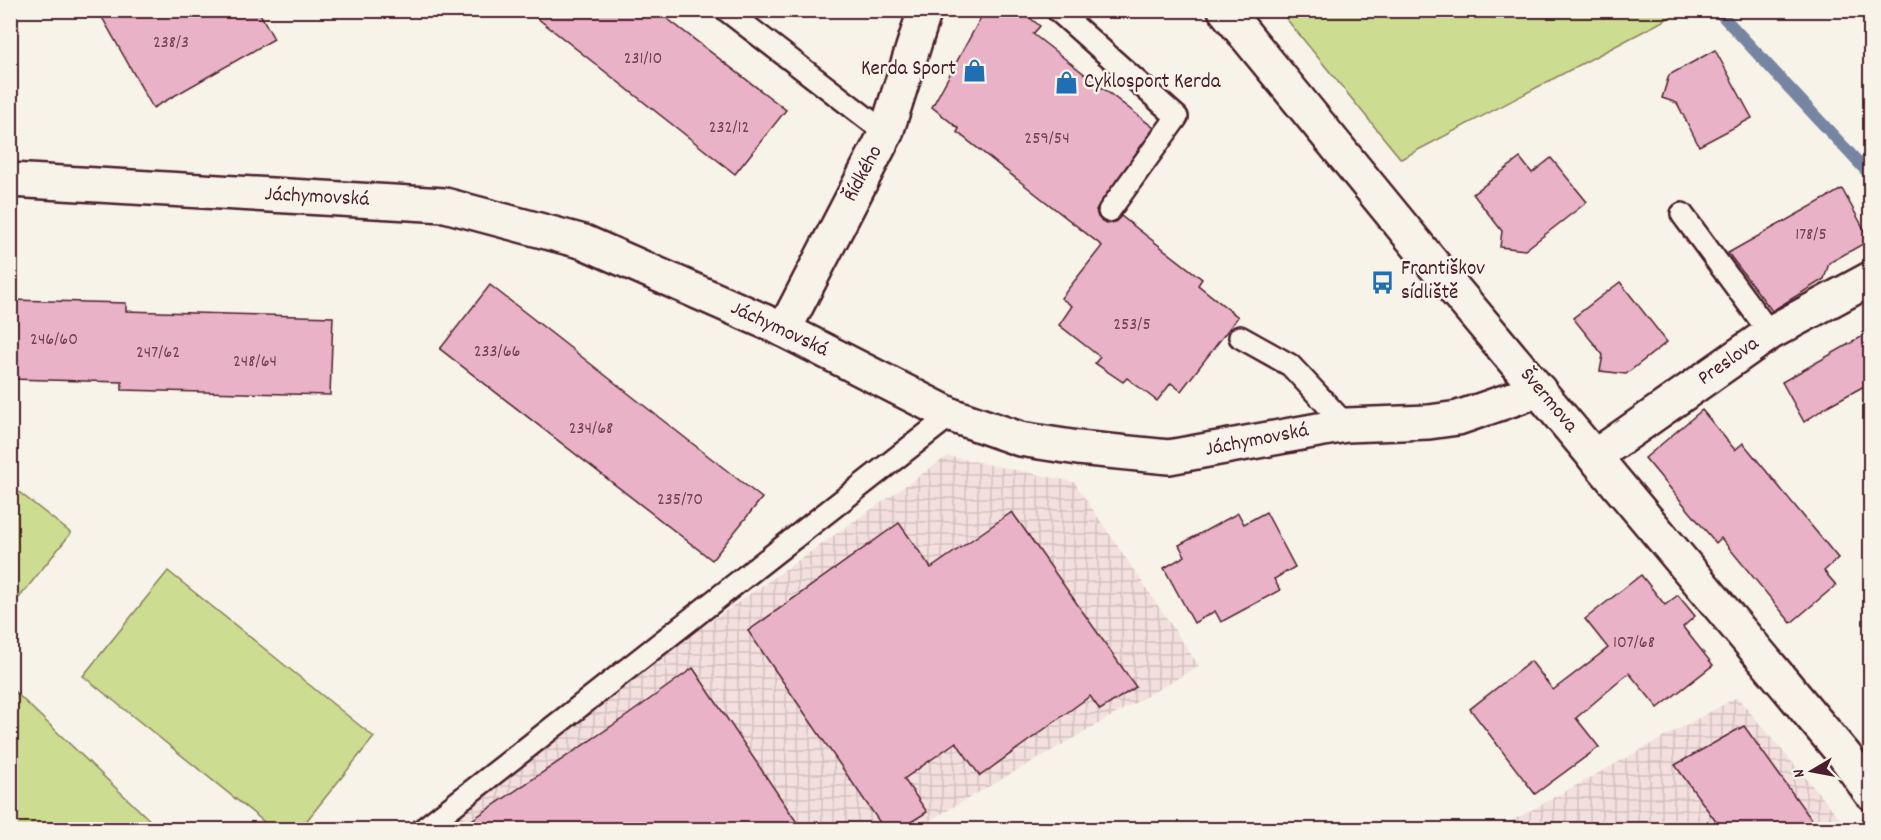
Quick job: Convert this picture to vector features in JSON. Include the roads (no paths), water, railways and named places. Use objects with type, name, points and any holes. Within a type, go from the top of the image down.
[{"type":"street","name":"Řídkého","points":[[784,330],[886,133],[925,10]]},
{"type":"street","name":"Švermova","points":[[1225,10],[1594,457],[1845,756],[1870,792]]},
{"type":"street","name":"Jáchymovská","points":[[10,180],[445,205],[584,242],[784,330],[951,415],[1020,439],[1169,458],[1346,424],[1429,422],[1458,418],[1539,390]]},
{"type":"street","name":"Preslova","points":[[1594,457],[1770,333],[1870,279]]},
{"type":"lane","points":[[726,10],[886,133]]},
{"type":"lane","points":[[1057,10],[1177,117],[1109,212]]},
{"type":"lane","points":[[1682,214],[1770,333]]},
{"type":"lane","points":[[1240,337],[1290,365],[1346,424]]},
{"type":"lane","points":[[422,830],[951,415]]},
{"type":"waterway","points":[[1717,10],[1870,175]]},
{"type":"place","name":"Kerda Sport","points":[[974,70]]},
{"type":"place","name":"Cyklosport Kerda","points":[[1066,83]]},
{"type":"place","name":"Františkov sídliště","points":[[1383,282]]}]
